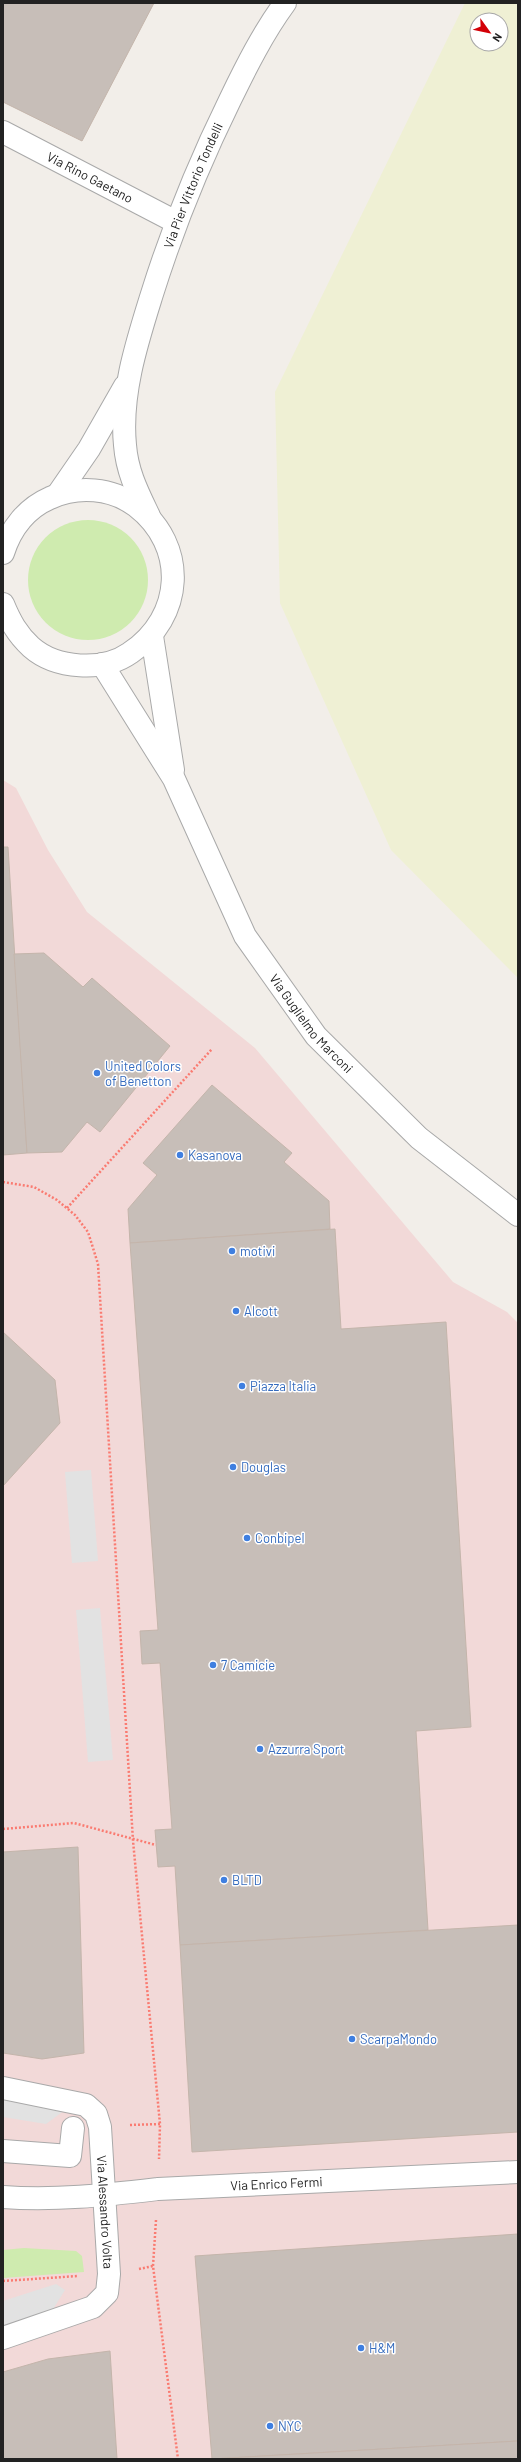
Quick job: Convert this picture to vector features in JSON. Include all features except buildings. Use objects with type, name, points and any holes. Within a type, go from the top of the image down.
[{"type":"street","name":"Via Pier Vittorio Tondelli","points":[[149,516],[131,478],[126,457],[124,436],[128,380],[143,322],[176,222],[198,168],[239,82],[263,37],[285,3]]},
{"type":"street","name":"Via Rino Gaetano","points":[[3,132],[176,222]]},
{"type":"street","name":"Via Pier Vittorio Tondelli","points":[[58,494],[89,450],[128,380]]},
{"type":"street","points":[[3,553],[8,539],[25,514],[40,502],[58,494],[82,489],[107,492],[130,501],[149,516],[164,538],[173,562],[173,582],[166,614],[152,636],[129,654],[102,664],[78,666],[53,660],[32,647],[3,624]]},
{"type":"street","points":[[3,513],[25,514]]},
{"type":"street","points":[[3,604],[11,625],[32,647]]},
{"type":"street","points":[[152,636],[174,779]]},
{"type":"street","points":[[102,664],[174,779]]},
{"type":"street","name":"Via Guglielmo Marconi","points":[[174,779],[245,936],[316,1036],[419,1138],[518,1215]]},
{"type":"street","name":"Via Alessandro Volta","points":[[3,2088],[86,2105],[96,2114],[100,2127],[109,2274],[108,2293],[93,2307],[3,2338]]},
{"type":"street","points":[[3,2151],[70,2156],[73,2128]]},
{"type":"street","name":"Via Enrico Fermi","points":[[3,2196],[36,2199],[105,2195],[158,2189],[518,2172]]},
{"type":"street","name":"Via Enrico Fermi","points":[[3,2207],[36,2199]]},
{"type":"path","points":[[67,1208],[212,1049]]},
{"type":"path","points":[[3,1182],[34,1187],[67,1208],[88,1232],[98,1264],[134,1841],[160,2124],[158,2189],[153,2266],[178,2459]]},
{"type":"path","points":[[3,1829],[74,1823],[134,1841],[156,1845]]},
{"type":"path","points":[[3,2281],[109,2274]]},
{"type":"shaded area","points":[[3,780],[16,788],[48,850],[87,912],[255,1048],[453,1282],[507,1312],[518,1323],[518,2459],[3,2459]]},
{"type":"shaded area","points":[[91,1470],[98,1561],[72,1563],[65,1472]]},
{"type":"shaded area","points":[[100,1608],[113,1760],[88,1762],[76,1610]]},
{"type":"shaded area","points":[[3,2097],[65,2110],[46,2124],[3,2117]]},
{"type":"shaded area","points":[[56,2284],[65,2290],[52,2311],[3,2327],[3,2301]]},
{"type":"green space","points":[[465,3],[518,3],[518,978],[391,850],[280,603],[275,392]]},
{"type":"green space","points":[[88,520],[111,525],[121,530],[130,538],[138,547],[143,557],[148,580],[143,603],[138,613],[130,622],[121,630],[111,635],[88,640],[65,635],[55,630],[46,622],[38,613],[33,603],[28,580],[33,557],[38,547],[46,538],[55,530],[65,525]]},
{"type":"green space","points":[[24,2248],[76,2251],[82,2256],[84,2272],[3,2278],[3,2250]]},
{"type":"place","name":"United Colors of Benetton","points":[[97,1073]]},
{"type":"place","name":"Kasanova","points":[[180,1155]]},
{"type":"place","name":"motivi","points":[[232,1251]]},
{"type":"place","name":"Alcott","points":[[236,1311]]},
{"type":"place","name":"Piazza Italia","points":[[242,1386]]},
{"type":"place","name":"Douglas","points":[[233,1467]]},
{"type":"place","name":"Conbipel","points":[[247,1538]]},
{"type":"place","name":"7 Camicie","points":[[213,1665]]},
{"type":"place","name":"Azzurra Sport","points":[[260,1749]]},
{"type":"place","name":"BLTD","points":[[224,1880]]},
{"type":"place","name":"ScarpaMondo","points":[[352,2039]]},
{"type":"place","name":"H&M","points":[[361,2348]]},
{"type":"place","name":"NYC","points":[[270,2426]]}]
